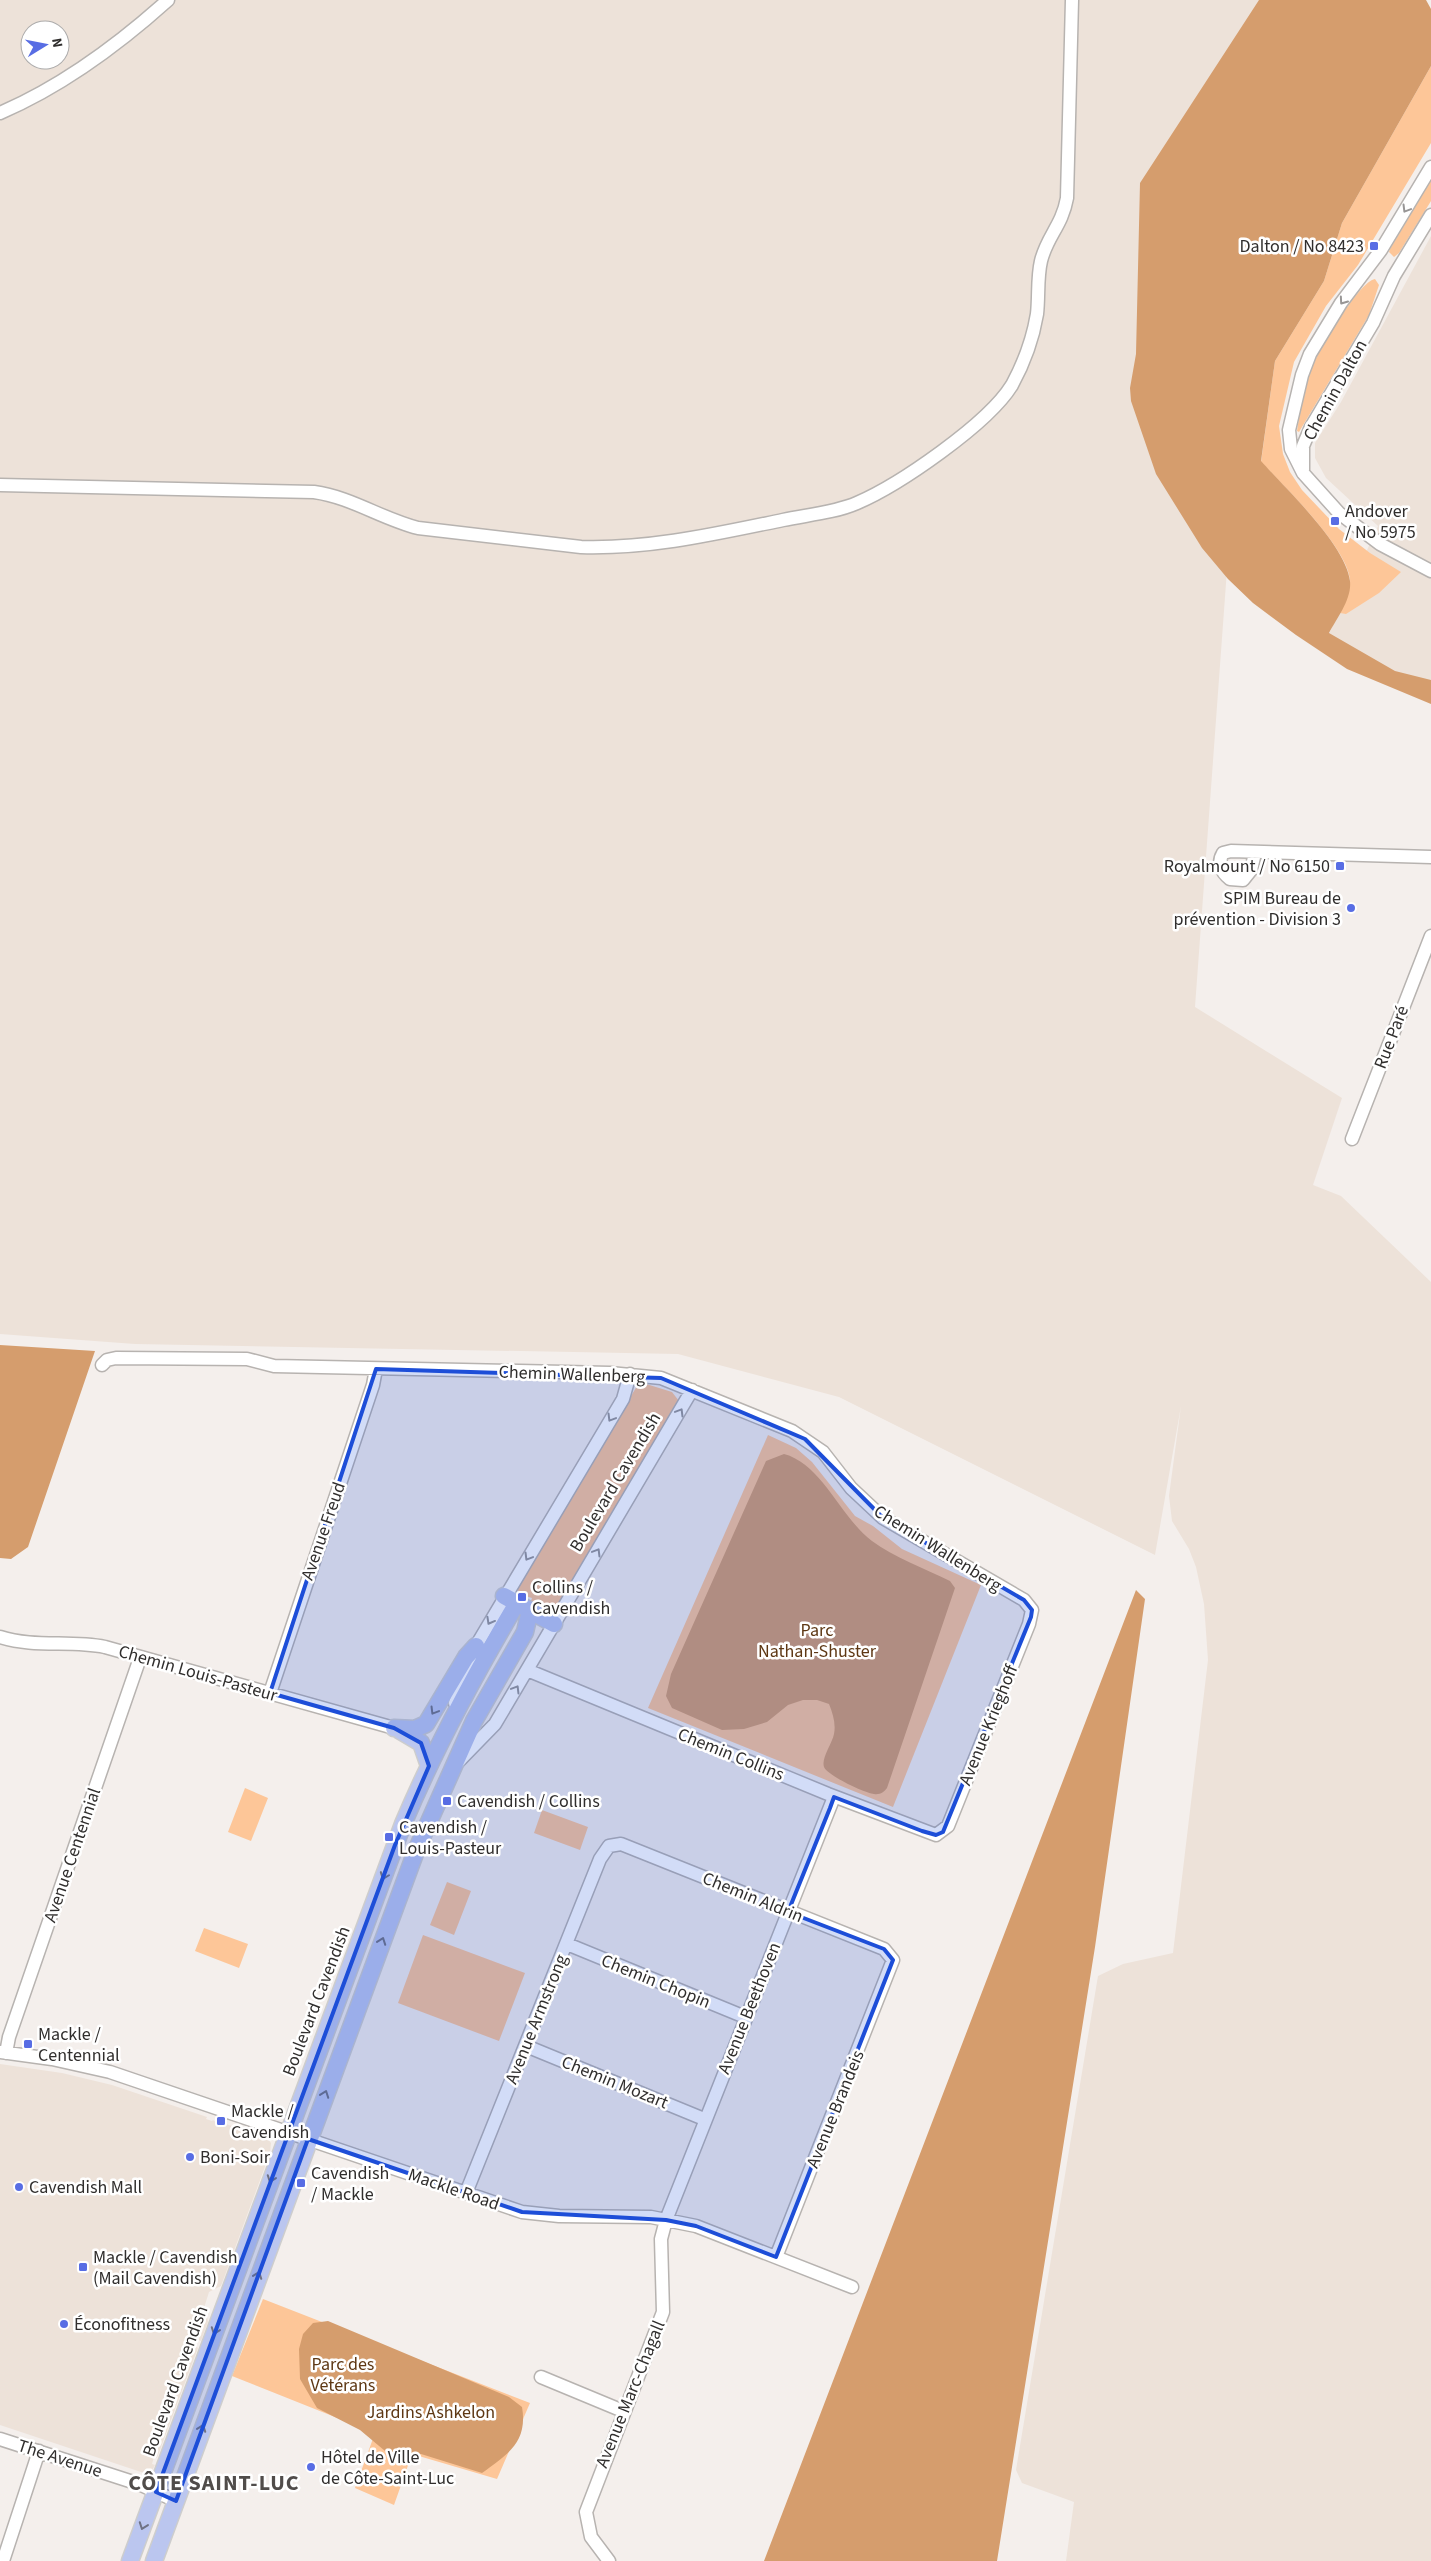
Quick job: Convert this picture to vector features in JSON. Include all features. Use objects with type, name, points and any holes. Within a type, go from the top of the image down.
[{"type":"main road","points":[[517,1603],[554,1624]]},
{"type":"main road","name":"Boulevard Cavendish","points":[[130,2561],[398,1838],[429,1766],[469,1685],[517,1603]]},
{"type":"main road","name":"Boulevard Cavendish","points":[[154,2561],[308,2139],[416,1851],[474,1721],[525,1632],[517,1603]]},
{"type":"main road","points":[[394,1728],[415,1729],[426,1724],[466,1657],[476,1646]]},
{"type":"main road","points":[[394,1728],[421,1743],[429,1766]]},
{"type":"street","points":[[0,113],[30,100],[74,73],[143,23],[168,0]]},
{"type":"street","points":[[0,485],[314,492],[342,498],[403,524],[418,528],[581,547],[606,548],[698,538],[855,504],[895,483],[973,427],[1003,398],[1020,368],[1029,346],[1037,314],[1041,262],[1047,244],[1063,219],[1067,198],[1072,0]]},
{"type":"street","name":"Chemin Dalton","points":[[1303,473],[1291,449],[1289,430],[1306,364],[1341,303],[1381,250],[1431,167]]},
{"type":"street","name":"Chemin Dalton","points":[[1303,473],[1302,451],[1311,427],[1370,328],[1394,276],[1431,214]]},
{"type":"street","points":[[1303,473],[1333,507],[1365,534],[1398,555],[1431,571]]},
{"type":"street","points":[[1255,853],[1431,857]]},
{"type":"street","name":"Rue Paré","points":[[1352,1139],[1431,936]]},
{"type":"street","name":"Chemin Wallenberg","points":[[102,1365],[107,1360],[116,1358],[247,1359],[274,1366],[630,1374],[661,1378],[778,1424],[805,1439],[822,1452],[851,1488],[883,1518],[1024,1600],[1032,1610]]},
{"type":"street","name":"Avenue Freud","points":[[270,1693],[373,1385],[376,1369]]},
{"type":"street","name":"Boulevard Cavendish","points":[[443,1741],[462,1680],[472,1661],[476,1646],[517,1603],[623,1399],[630,1374]]},
{"type":"street","name":"Boulevard Cavendish","points":[[454,1766],[490,1731],[692,1390]]},
{"type":"street","name":"Avenue Krieghoff","points":[[936,1835],[948,1826],[1029,1624],[1032,1610]]},
{"type":"street","name":"Chemin Louis-Pasteur","points":[[0,1636],[18,1642],[93,1644],[394,1728]]},
{"type":"street","name":"Avenue Centennial","points":[[3,2052],[140,1658]]},
{"type":"street","name":"Chemin Collins","points":[[527,1670],[834,1796],[936,1835]]},
{"type":"street","name":"Avenue Beethoven","points":[[666,2220],[704,2119],[834,1796]]},
{"type":"street","name":"Chemin Aldrin","points":[[609,1846],[621,1844],[884,1949],[893,1960]]},
{"type":"street","name":"Avenue Armstrong","points":[[466,2193],[600,1859],[609,1846]]},
{"type":"street","name":"Chemin Chopin","points":[[567,1944],[745,2017]]},
{"type":"street","name":"Avenue Brandeis","points":[[776,2257],[893,1960]]},
{"type":"street","name":"Chemin Mozart","points":[[526,2046],[704,2119]]},
{"type":"street","name":"Mackle Road","points":[[3,2052],[60,2060],[110,2072],[522,2212],[544,2216],[618,2215],[666,2220],[696,2226],[852,2288]]},
{"type":"street","name":"Avenue Marc-Chagall","points":[[609,2561],[591,2537],[586,2512],[623,2410],[663,2312],[661,2239],[666,2220]]},
{"type":"street","points":[[541,2377],[623,2410]]},
{"type":"street","name":"The Avenue","points":[[0,2439],[138,2484],[176,2501]]},
{"type":"street","points":[[3,2561],[39,2451]]},
{"type":"highlighted area","points":[[376,1369],[661,1378],[805,1439],[883,1518],[1024,1600],[1032,1610],[1031,1617],[943,1832],[936,1835],[922,1831],[834,1797],[788,1912],[884,1949],[893,1960],[776,2257],[696,2226],[666,2220],[522,2212],[308,2139],[176,2501],[156,2492],[395,1845],[429,1766],[421,1743],[394,1728],[270,1693]]},
{"type":"shaded area","points":[[0,0],[1289,0],[1228,556],[1195,1007],[1342,1098],[1313,1185],[1341,1196],[1431,1282],[1431,2561],[1066,2561],[1074,2502],[1022,2483],[1016,2470],[1098,1976],[1123,1964],[1173,1953],[1208,1660],[1204,1604],[1196,1567],[1189,1549],[1172,1521],[1169,1496],[1181,1406],[1155,1555],[839,1397],[678,1354],[135,1344],[0,1334]]},
{"type":"shaded area","points":[[1431,236],[1431,691],[1323,647],[1378,526],[1326,478],[1315,458],[1315,443],[1341,402]]},
{"type":"shaded area","points":[[0,2064],[62,2073],[112,2085],[207,2117],[206,2119],[213,2120],[221,2126],[223,2123],[267,2138],[271,2143],[270,2153],[221,2286],[209,2292],[203,2311],[207,2315],[208,2322],[201,2341],[198,2340],[196,2346],[198,2348],[157,2458],[154,2457],[152,2464],[155,2465],[150,2475],[0,2425]]},
{"type":"green space","points":[[1259,0],[1426,0],[1431,9],[1431,66],[1342,223],[1324,281],[1275,361],[1261,461],[1299,501],[1326,534],[1346,567],[1350,581],[1349,595],[1329,633],[1395,671],[1431,680],[1431,704],[1347,669],[1253,603],[1228,579],[1202,548],[1156,474],[1131,401],[1130,388],[1136,354],[1140,183]]},
{"type":"green space","points":[[1431,66],[1431,143],[1358,265],[1326,306],[1294,362],[1279,426],[1283,454],[1290,472],[1302,490],[1339,529],[1370,553],[1401,572],[1379,593],[1346,614],[1340,613],[1348,592],[1350,580],[1346,566],[1338,551],[1327,534],[1261,462],[1275,361],[1324,281],[1342,223]]},
{"type":"green space","points":[[1431,180],[1431,201],[1399,253],[1394,257],[1389,252],[1390,249]]},
{"type":"green space","points":[[1375,279],[1379,285],[1369,315],[1299,432],[1297,431],[1304,393],[1315,361],[1329,335],[1349,305],[1368,283]]},
{"type":"green space","points":[[1228,863],[1243,863],[1244,869],[1235,872]]},
{"type":"green space","points":[[0,1345],[95,1351],[28,1547],[11,1559],[0,1558]]},
{"type":"green space","points":[[643,1383],[672,1392],[679,1401],[556,1611],[548,1612],[531,1601],[532,1598],[519,1594],[517,1587],[637,1386]]},
{"type":"green space","name":"Parc Nathan-Shuster","points":[[768,1435],[796,1448],[812,1462],[855,1516],[873,1526],[902,1549],[981,1585],[893,1807],[648,1708]]},
{"type":"green space","name":"Parc Nathan-Shuster","points":[[784,1454],[797,1460],[809,1469],[861,1531],[872,1541],[900,1558],[950,1581],[955,1588],[887,1788],[880,1794],[869,1793],[855,1787],[832,1775],[824,1767],[825,1755],[835,1730],[829,1704],[817,1700],[803,1700],[788,1705],[767,1722],[744,1729],[722,1730],[672,1708],[666,1696],[671,1674],[766,1461]]},
{"type":"green space","points":[[1136,1590],[1145,1599],[1095,1947],[997,2561],[764,2561]]},
{"type":"green space","points":[[245,1788],[268,1798],[251,1841],[228,1832]]},
{"type":"green space","points":[[542,1810],[588,1827],[580,1850],[534,1833]]},
{"type":"green space","points":[[447,1882],[471,1891],[454,1935],[430,1925]]},
{"type":"green space","points":[[204,1928],[248,1944],[239,1968],[195,1951]]},
{"type":"green space","points":[[423,1935],[525,1973],[499,2041],[398,2003]]},
{"type":"green space","points":[[263,2299],[530,2403],[497,2479],[412,2454],[394,2505],[355,2488],[375,2433],[232,2376]]},
{"type":"green space","points":[[328,2321],[509,2397],[522,2407],[522,2429],[514,2446],[500,2460],[482,2473],[421,2454],[402,2458],[391,2456],[360,2430],[317,2408],[300,2379],[299,2349],[303,2334],[313,2323]]},
{"type":"place","name":"Dalton / No 8423","points":[[1374,246]]},
{"type":"place","name":"Andover / No 5975","points":[[1335,521]]},
{"type":"place","name":"Royalmount / No 6150","points":[[1340,866]]},
{"type":"place","name":"SPIM Bureau de prévention - Division 3","points":[[1351,908]]},
{"type":"place","name":"Collins / Cavendish","points":[[522,1597]]},
{"type":"place","name":"Cavendish / Collins","points":[[447,1801]]},
{"type":"place","name":"Cavendish / Louis-Pasteur","points":[[389,1837]]},
{"type":"place","name":"Mackle / Centennial","points":[[28,2044]]},
{"type":"place","name":"Mackle / Cavendish","points":[[221,2121]]},
{"type":"place","name":"Boni-Soir","points":[[190,2157]]},
{"type":"place","name":"Cavendish / Mackle","points":[[301,2183]]},
{"type":"place","name":"Cavendish Mall","points":[[19,2187]]},
{"type":"place","name":"Mackle / Cavendish (Mail Cavendish)","points":[[83,2267]]},
{"type":"place","name":"Éconofitness","points":[[64,2324]]},
{"type":"place","name":"Hôtel de Ville de Côte-Saint-Luc","points":[[311,2467]]},
{"type":"district","name":"CÔTE SAINT-LUC","points":[[214,2482]]},
{"type":"park label","name":"Parc des Vétérans","points":[[343,2374]]},
{"type":"park label","name":"Jardins Ashkelon","points":[[431,2412]]}]
